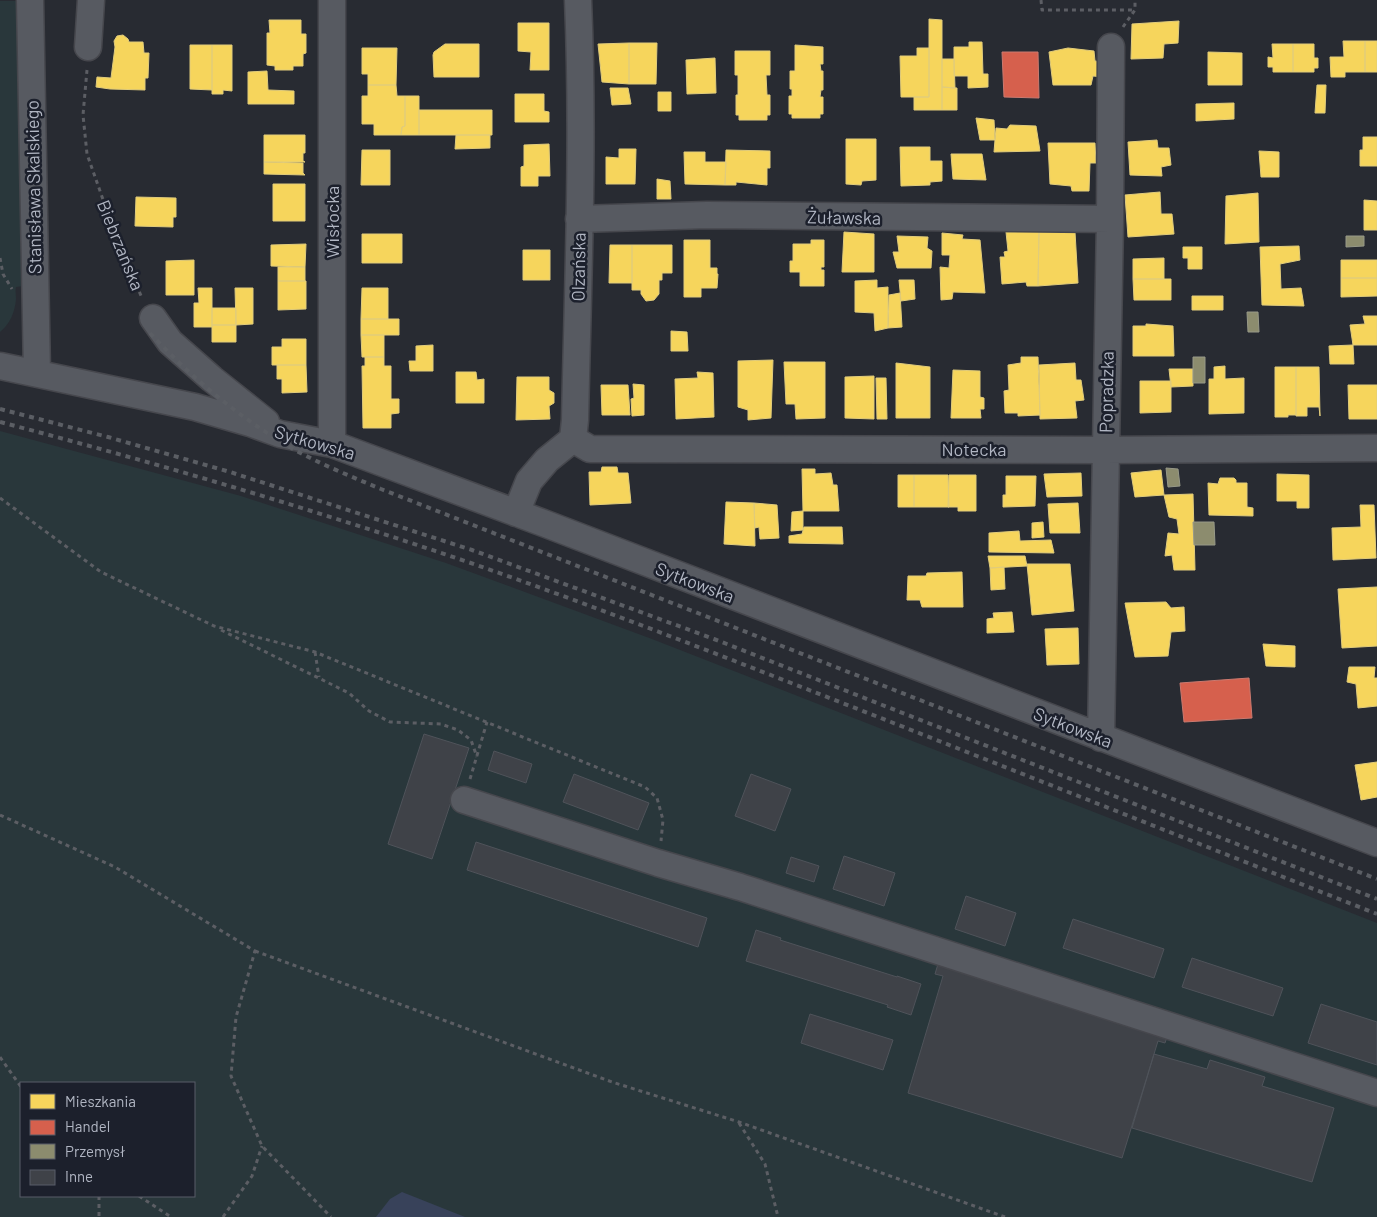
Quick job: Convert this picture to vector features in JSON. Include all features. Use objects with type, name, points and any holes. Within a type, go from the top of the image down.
[{"type":"street","name":"Stanisława Skalskiego","points":[[30,0],[37,373]]},
{"type":"street","points":[[88,47],[90,0]]},
{"type":"street","name":"Wisłocka","points":[[332,0],[332,444]]},
{"type":"street","name":"Olzańska","points":[[573,439],[579,219],[580,48],[578,0]]},
{"type":"street","name":"Popradzka","points":[[1101,738],[1111,47]]},
{"type":"street","name":"Żuławska","points":[[579,219],[707,215],[1110,219]]},
{"type":"street","points":[[153,318],[170,342],[280,434]]},
{"type":"street","name":"Sytkowska","points":[[0,366],[196,407],[280,434],[332,444],[1377,843]]},
{"type":"street","points":[[516,513],[529,481],[547,460],[573,439]]},
{"type":"street","name":"Notecka","points":[[573,439],[590,448],[1105,450],[1377,448]]},
{"type":"street","points":[[464,800],[658,863],[750,890],[1377,1094]]},
{"type":"path","points":[[1042,0],[1042,10],[1135,10],[1135,0]]},
{"type":"path","points":[[1088,5],[1088,10]]},
{"type":"path","name":"Biebrzańska","points":[[88,47],[83,115],[88,154],[119,245],[143,302],[153,318]]},
{"type":"path","points":[[0,258],[3,274],[8,285],[14,290]]},
{"type":"path","points":[[0,498],[101,572],[349,693],[369,711],[390,722],[440,724],[458,730],[471,740],[476,757]]},
{"type":"path","points":[[214,626],[316,652],[644,787],[657,798],[663,820],[658,863]]},
{"type":"path","points":[[316,652],[319,678]]},
{"type":"path","points":[[464,800],[487,722]]},
{"type":"path","points":[[0,815],[115,867],[255,951],[612,1082],[739,1122],[1005,1217]]},
{"type":"path","points":[[255,951],[236,1017],[231,1076],[262,1146],[331,1217]]},
{"type":"path","points":[[0,1057],[20,1086]]},
{"type":"path","points":[[739,1122],[765,1164],[778,1217]]},
{"type":"path","points":[[223,1217],[252,1176],[262,1146]]},
{"type":"path","points":[[99,1197],[99,1217]]},
{"type":"path","points":[[141,1197],[171,1217]]},
{"type":"shaded area","points":[[0,1],[18,1],[23,286],[16,287],[13,313],[7,325],[0,332]]},
{"type":"shaded area","points":[[0,431],[241,496],[446,563],[652,639],[1377,923],[1377,1217],[0,1217]]},
{"type":"water","points":[[402,1192],[465,1217],[376,1217],[390,1199]]},
{"type":"building: Mieszkania","points":[[929,19],[942,20],[942,110],[914,110],[914,97],[929,97]]},
{"type":"building: Mieszkania","points":[[269,20],[301,20],[301,34],[306,34],[306,53],[303,54],[303,66],[293,66],[293,70],[275,70],[275,66],[267,65],[267,33],[270,33]]},
{"type":"building: Mieszkania","points":[[1179,21],[1178,43],[1164,44],[1163,58],[1131,59],[1132,24]]},
{"type":"building: Mieszkania","points":[[518,23],[549,23],[549,70],[530,70],[531,52],[518,51]]},
{"type":"building: Mieszkania","points":[[123,35],[129,42],[143,42],[144,53],[149,53],[148,78],[145,78],[145,90],[96,87],[97,77],[111,78],[114,41],[117,36]]},
{"type":"building: Mieszkania","points":[[1343,41],[1365,41],[1365,72],[1345,72],[1345,77],[1331,77],[1330,57],[1344,57]]},
{"type":"building: Mieszkania","points":[[1365,41],[1377,41],[1377,72],[1365,72]]},
{"type":"building: Mieszkania","points":[[969,42],[982,42],[983,74],[988,74],[988,87],[968,88],[968,76],[954,76],[954,47],[969,47]]},
{"type":"building: Mieszkania","points":[[629,43],[629,84],[602,82],[598,44]]},
{"type":"building: Mieszkania","points":[[629,43],[657,43],[656,84],[629,84]]},
{"type":"building: Mieszkania","points":[[445,44],[479,44],[479,77],[434,77],[434,52]]},
{"type":"building: Mieszkania","points":[[1272,44],[1293,44],[1293,72],[1273,72],[1273,67],[1268,67],[1268,57],[1273,58]]},
{"type":"building: Mieszkania","points":[[1293,44],[1314,44],[1314,58],[1318,58],[1318,68],[1314,68],[1314,72],[1293,72]]},
{"type":"building: Mieszkania","points":[[190,45],[212,45],[212,90],[190,89]]},
{"type":"building: Mieszkania","points":[[212,45],[232,45],[232,91],[223,90],[223,94],[212,94]]},
{"type":"building: Mieszkania","points":[[795,45],[823,47],[823,64],[820,64],[821,71],[823,71],[823,90],[821,90],[820,97],[823,97],[823,114],[820,114],[820,118],[792,118],[792,114],[789,114],[789,96],[792,96],[790,71],[795,71]]},
{"type":"building: Mieszkania","points":[[362,48],[397,48],[396,85],[368,85],[368,74],[362,74]]},
{"type":"building: Mieszkania","points":[[917,48],[929,48],[929,97],[901,97],[900,56],[917,56]]},
{"type":"building: Mieszkania","points":[[1068,48],[1094,51],[1095,61],[1103,62],[1104,77],[1093,76],[1091,85],[1053,85],[1049,52]]},
{"type":"building: Mieszkania","points":[[735,51],[770,51],[770,75],[766,75],[767,95],[770,95],[770,115],[767,115],[767,120],[739,120],[739,115],[736,115],[738,75],[735,75]]},
{"type":"building: Mieszkania","points":[[1208,52],[1242,53],[1242,85],[1208,85]]},
{"type":"building: Mieszkania","points":[[715,58],[716,93],[687,94],[686,60]]},
{"type":"building: Mieszkania","points":[[942,59],[954,59],[955,88],[942,87]]},
{"type":"building: Mieszkania","points":[[267,71],[268,90],[294,91],[294,104],[248,104],[248,72]]},
{"type":"building: Mieszkania","points":[[368,85],[396,85],[397,96],[405,96],[405,126],[402,127],[401,135],[374,135],[374,124],[362,124],[362,96],[368,96]]},
{"type":"building: Mieszkania","points":[[1317,85],[1326,85],[1325,113],[1315,113]]},
{"type":"building: Mieszkania","points":[[942,87],[957,88],[957,110],[942,110]]},
{"type":"building: Mieszkania","points":[[610,88],[628,88],[631,104],[612,105]]},
{"type":"building: Mieszkania","points":[[658,92],[671,92],[671,111],[658,111]]},
{"type":"building: Mieszkania","points":[[515,94],[544,94],[544,111],[549,112],[549,122],[515,122]]},
{"type":"building: Mieszkania","points":[[405,96],[419,96],[419,135],[401,135],[402,127],[405,126]]},
{"type":"building: Mieszkania","points":[[1234,103],[1234,119],[1196,121],[1196,104]]},
{"type":"building: Mieszkania","points":[[419,110],[492,110],[492,135],[419,135]]},
{"type":"building: Mieszkania","points":[[976,118],[994,120],[995,140],[980,140]]},
{"type":"building: Mieszkania","points":[[1010,125],[1036,126],[1040,151],[994,152],[996,128],[1007,129]]},
{"type":"building: Mieszkania","points":[[264,135],[305,135],[303,161],[305,162],[264,162]]},
{"type":"building: Mieszkania","points":[[456,135],[490,135],[490,148],[455,149]]},
{"type":"building: Mieszkania","points":[[1363,137],[1377,137],[1377,166],[1360,166],[1360,150],[1363,150]]},
{"type":"building: Mieszkania","points":[[846,139],[876,139],[876,180],[862,181],[861,185],[846,184]]},
{"type":"building: Mieszkania","points":[[1157,140],[1158,148],[1169,148],[1171,165],[1161,167],[1162,176],[1130,175],[1128,142]]},
{"type":"building: Mieszkania","points":[[1048,143],[1095,143],[1096,163],[1090,163],[1089,191],[1072,191],[1071,186],[1050,184]]},
{"type":"building: Mieszkania","points":[[549,144],[550,176],[538,176],[538,186],[521,186],[521,167],[524,166],[524,145]]},
{"type":"building: Mieszkania","points":[[900,147],[930,147],[930,161],[942,161],[942,181],[930,182],[930,185],[901,186]]},
{"type":"building: Mieszkania","points":[[619,149],[636,149],[635,184],[606,184],[606,157],[619,158]]},
{"type":"building: Mieszkania","points":[[362,150],[390,150],[390,185],[361,185]]},
{"type":"building: Mieszkania","points":[[726,150],[770,151],[767,185],[736,182],[736,185],[725,185]]},
{"type":"building: Mieszkania","points":[[1259,151],[1279,152],[1279,177],[1261,177]]},
{"type":"building: Mieszkania","points":[[684,152],[705,152],[705,162],[726,162],[725,185],[685,184]]},
{"type":"building: Mieszkania","points":[[951,154],[982,154],[986,180],[953,179]]},
{"type":"building: Mieszkania","points":[[264,162],[303,163],[303,173],[305,175],[264,174]]},
{"type":"building: Mieszkania","points":[[657,179],[670,181],[671,199],[657,199]]},
{"type":"building: Mieszkania","points":[[273,184],[305,184],[305,221],[273,221]]},
{"type":"building: Mieszkania","points":[[1160,192],[1161,214],[1172,214],[1174,234],[1128,237],[1125,195]]},
{"type":"building: Mieszkania","points":[[1258,193],[1259,242],[1225,244],[1226,196]]},
{"type":"building: Mieszkania","points":[[136,197],[176,198],[176,217],[173,217],[173,227],[135,226]]},
{"type":"building: Mieszkania","points":[[1364,200],[1377,201],[1377,230],[1364,230]]},
{"type":"building: Mieszkania","points":[[1069,225],[1069,232],[1075,232],[1078,283],[1038,286],[1039,231]]},
{"type":"building: Mieszkania","points":[[1039,231],[1038,286],[1027,286],[1026,282],[1002,284],[1000,257],[1005,257],[1004,252],[1008,251],[1006,232]]},
{"type":"building: Mieszkania","points":[[844,232],[874,234],[874,272],[842,272]]},
{"type":"building: Mieszkania","points":[[942,233],[963,235],[962,239],[980,240],[985,293],[953,292],[952,299],[941,300],[940,267],[949,268],[950,255],[942,255]]},
{"type":"building: Mieszkania","points":[[362,234],[402,234],[402,263],[362,263]]},
{"type":"building: Mieszkania","points":[[897,236],[928,237],[927,248],[932,251],[931,268],[897,268],[893,252],[899,252]]},
{"type":"building: Mieszkania","points":[[684,240],[710,240],[710,268],[717,268],[717,288],[701,288],[701,297],[684,297]]},
{"type":"building: Mieszkania","points":[[811,240],[824,240],[824,267],[821,267],[821,270],[824,270],[824,286],[800,286],[800,272],[790,272],[790,261],[793,261],[793,244],[811,244]]},
{"type":"building: Mieszkania","points":[[306,244],[305,267],[271,266],[271,245]]},
{"type":"building: Mieszkania","points":[[610,245],[632,245],[632,283],[609,283]]},
{"type":"building: Mieszkania","points":[[632,245],[672,245],[672,273],[662,273],[662,280],[659,280],[659,294],[654,300],[646,301],[641,294],[641,290],[632,290]]},
{"type":"building: Mieszkania","points":[[1299,246],[1300,260],[1280,264],[1281,289],[1301,288],[1304,306],[1262,305],[1260,247]]},
{"type":"building: Mieszkania","points":[[1183,247],[1202,247],[1202,269],[1188,269],[1188,258],[1183,258]]},
{"type":"building: Mieszkania","points":[[523,250],[550,250],[550,280],[523,280]]},
{"type":"building: Mieszkania","points":[[1164,258],[1164,279],[1133,279],[1133,259]]},
{"type":"building: Mieszkania","points":[[194,260],[194,295],[166,295],[166,261]]},
{"type":"building: Mieszkania","points":[[1341,260],[1377,260],[1377,278],[1341,278]]},
{"type":"building: Mieszkania","points":[[278,267],[305,267],[305,281],[278,281]]},
{"type":"building: Mieszkania","points":[[1341,278],[1377,278],[1377,296],[1341,297]]},
{"type":"building: Mieszkania","points":[[1133,279],[1171,279],[1171,300],[1134,300]]},
{"type":"building: Mieszkania","points":[[877,280],[877,288],[888,287],[888,328],[875,331],[874,313],[855,312],[855,281]]},
{"type":"building: Mieszkania","points":[[899,280],[914,280],[915,299],[901,301]]},
{"type":"building: Mieszkania","points":[[278,281],[306,281],[306,309],[278,310]]},
{"type":"building: Mieszkania","points":[[198,288],[212,288],[212,327],[194,327],[194,303],[199,303]]},
{"type":"building: Mieszkania","points":[[235,288],[253,288],[253,324],[236,325]]},
{"type":"building: Mieszkania","points":[[362,288],[388,288],[388,319],[361,319]]},
{"type":"building: Mieszkania","points":[[900,293],[902,327],[888,328],[889,295]]},
{"type":"building: Mieszkania","points":[[1192,296],[1223,296],[1223,310],[1192,310]]},
{"type":"building: Mieszkania","points":[[212,308],[236,308],[236,325],[212,325]]},
{"type":"building: Mieszkania","points":[[1363,316],[1377,316],[1377,345],[1353,345],[1350,325],[1365,324]]},
{"type":"building: Mieszkania","points":[[361,319],[399,319],[399,335],[361,335]]},
{"type":"building: Mieszkania","points":[[1146,324],[1173,326],[1174,356],[1133,356],[1133,326],[1146,326]]},
{"type":"building: Mieszkania","points":[[212,325],[236,325],[236,342],[212,342]]},
{"type":"building: Mieszkania","points":[[671,331],[687,332],[688,351],[671,351]]},
{"type":"building: Mieszkania","points":[[361,335],[384,335],[384,357],[362,357]]},
{"type":"building: Mieszkania","points":[[282,339],[306,339],[306,365],[272,365],[272,347],[282,347]]},
{"type":"building: Mieszkania","points":[[433,345],[433,371],[410,371],[409,361],[416,361],[416,346]]},
{"type":"building: Mieszkania","points":[[1353,345],[1354,364],[1330,364],[1329,346]]},
{"type":"building: Mieszkania","points":[[365,357],[384,357],[384,366],[391,366],[391,399],[399,399],[399,413],[391,414],[391,428],[363,428],[362,366],[365,366]]},
{"type":"building: Mieszkania","points":[[1021,357],[1038,357],[1040,415],[1018,416],[1018,413],[1005,413],[1004,391],[1009,390],[1008,365],[1021,363]]},
{"type":"building: Mieszkania","points":[[773,360],[771,418],[748,420],[748,410],[738,407],[738,361]]},
{"type":"building: Mieszkania","points":[[784,362],[825,362],[825,418],[796,419],[795,404],[786,404]]},
{"type":"building: Mieszkania","points":[[896,363],[930,367],[930,418],[896,418]]},
{"type":"building: Mieszkania","points":[[1075,363],[1076,380],[1081,380],[1084,400],[1075,401],[1077,418],[1040,419],[1039,365]]},
{"type":"building: Mieszkania","points":[[277,365],[306,365],[307,392],[282,393],[282,379],[277,379]]},
{"type":"building: Mieszkania","points":[[1225,366],[1225,379],[1244,378],[1244,413],[1209,414],[1209,379],[1214,379],[1214,367]]},
{"type":"building: Mieszkania","points":[[1275,367],[1296,367],[1296,415],[1275,417]]},
{"type":"building: Mieszkania","points":[[1296,367],[1319,367],[1320,416],[1319,407],[1307,407],[1307,416],[1296,416]]},
{"type":"building: Mieszkania","points":[[1169,369],[1193,369],[1193,386],[1171,387]]},
{"type":"building: Mieszkania","points":[[953,370],[980,371],[980,397],[984,398],[984,409],[980,409],[981,418],[951,418]]},
{"type":"building: Mieszkania","points":[[456,372],[476,372],[477,380],[484,379],[484,403],[456,403]]},
{"type":"building: Mieszkania","points":[[697,372],[713,373],[714,417],[676,419],[675,379],[698,378]]},
{"type":"building: Mieszkania","points":[[874,376],[874,419],[845,418],[845,377]]},
{"type":"building: Mieszkania","points":[[517,377],[549,377],[549,390],[554,393],[554,403],[549,406],[550,419],[516,420]]},
{"type":"building: Mieszkania","points":[[876,378],[886,378],[887,419],[877,419]]},
{"type":"building: Mieszkania","points":[[1140,381],[1171,381],[1171,412],[1140,413]]},
{"type":"building: Mieszkania","points":[[633,384],[644,385],[644,415],[632,416],[631,399],[634,398]]},
{"type":"building: Mieszkania","points":[[601,385],[628,385],[630,415],[602,415]]},
{"type":"building: Mieszkania","points":[[1348,385],[1377,385],[1377,419],[1349,419]]},
{"type":"building: Mieszkania","points":[[602,467],[617,467],[618,473],[628,473],[631,503],[590,505],[589,472],[601,472]]},
{"type":"building: Mieszkania","points":[[802,469],[815,469],[815,474],[831,473],[833,485],[837,485],[839,511],[803,511]]},
{"type":"building: Mieszkania","points":[[1161,470],[1164,495],[1135,497],[1131,473]]},
{"type":"building: Mieszkania","points":[[1081,473],[1082,496],[1047,497],[1044,474]]},
{"type":"building: Mieszkania","points":[[1277,474],[1309,475],[1309,508],[1297,508],[1297,501],[1277,501]]},
{"type":"building: Mieszkania","points":[[898,475],[914,475],[914,507],[898,507]]},
{"type":"building: Mieszkania","points":[[914,475],[948,475],[949,507],[914,507]]},
{"type":"building: Mieszkania","points":[[949,475],[976,475],[976,511],[958,511],[958,507],[948,507]]},
{"type":"building: Mieszkania","points":[[1006,476],[1036,476],[1035,506],[1003,507],[1003,495],[1006,495]]},
{"type":"building: Mieszkania","points":[[1220,478],[1234,478],[1236,483],[1247,483],[1247,507],[1253,508],[1253,516],[1209,515],[1208,483],[1218,484]]},
{"type":"building: Mieszkania","points":[[1193,494],[1195,570],[1174,570],[1172,555],[1165,556],[1168,533],[1179,534],[1177,519],[1169,517],[1164,495]]},
{"type":"building: Mieszkania","points":[[726,502],[754,503],[755,546],[724,544]]},
{"type":"building: Mieszkania","points":[[754,503],[777,505],[779,538],[760,539],[759,527],[755,528]]},
{"type":"building: Mieszkania","points":[[1078,503],[1080,533],[1050,533],[1048,504]]},
{"type":"building: Mieszkania","points":[[1360,505],[1374,505],[1376,558],[1333,560],[1332,528],[1361,527]]},
{"type":"building: Mieszkania","points":[[803,511],[803,530],[791,531],[792,512]]},
{"type":"building: Mieszkania","points":[[1043,522],[1044,537],[1032,538],[1032,523]]},
{"type":"building: Mieszkania","points":[[804,527],[842,527],[843,544],[789,543],[789,536],[802,534]]},
{"type":"building: Mieszkania","points":[[1019,531],[1020,541],[1051,540],[1054,553],[989,552],[989,533]]},
{"type":"building: Mieszkania","points":[[988,556],[1025,556],[1027,566],[990,568]]},
{"type":"building: Mieszkania","points":[[1027,564],[1070,564],[1074,611],[1032,615]]},
{"type":"building: Mieszkania","points":[[1004,567],[1005,589],[991,590],[990,568]]},
{"type":"building: Mieszkania","points":[[962,572],[963,607],[922,607],[920,600],[907,600],[908,576],[926,576],[927,573]]},
{"type":"building: Mieszkania","points":[[1377,587],[1377,646],[1342,648],[1338,589]]},
{"type":"building: Mieszkania","points":[[1166,602],[1171,608],[1184,607],[1185,631],[1171,632],[1168,656],[1135,657],[1125,603]]},
{"type":"building: Mieszkania","points":[[1012,612],[1014,632],[987,633],[987,619],[994,618],[993,613]]},
{"type":"building: Mieszkania","points":[[1078,628],[1079,664],[1047,665],[1045,629]]},
{"type":"building: Mieszkania","points":[[1263,644],[1295,646],[1295,667],[1266,666]]},
{"type":"building: Mieszkania","points":[[1349,667],[1375,667],[1374,678],[1377,678],[1377,706],[1358,708],[1356,684],[1347,682]]},
{"type":"building: Mieszkania","points":[[1377,762],[1377,797],[1361,800],[1355,765]]},
{"type":"building: Handel","points":[[1002,52],[1038,52],[1039,98],[1004,97]]},
{"type":"building: Handel","points":[[1249,678],[1252,718],[1184,722],[1180,683]]},
{"type":"building: Przemysł","points":[[1346,236],[1364,236],[1364,246],[1346,247]]},
{"type":"building: Przemysł","points":[[1247,312],[1258,312],[1259,332],[1248,332]]},
{"type":"building: Przemysł","points":[[1193,357],[1205,357],[1205,383],[1193,383]]},
{"type":"building: Przemysł","points":[[1166,468],[1178,469],[1180,486],[1168,487]]},
{"type":"building: Przemysł","points":[[1193,522],[1214,522],[1215,545],[1194,545]]},
{"type":"building: Inne","points":[[424,734],[469,748],[432,859],[388,844]]},
{"type":"building: Inne","points":[[494,751],[532,764],[526,783],[488,770]]},
{"type":"building: Inne","points":[[574,774],[649,803],[638,830],[563,802]]},
{"type":"building: Inne","points":[[751,774],[791,789],[775,831],[735,816]]},
{"type":"building: Inne","points":[[476,842],[707,918],[698,947],[467,870]]},
{"type":"building: Inne","points":[[844,856],[895,873],[884,906],[833,889]]},
{"type":"building: Inne","points":[[791,857],[819,866],[814,882],[786,873]]},
{"type":"building: Inne","points":[[966,896],[1016,913],[1005,946],[955,929]]},
{"type":"building: Inne","points":[[1073,919],[1164,949],[1154,978],[1063,948]]},
{"type":"building: Inne","points":[[756,930],[781,938],[780,940],[921,984],[911,1015],[887,1007],[888,1005],[746,961]]},
{"type":"building: Inne","points":[[1192,958],[1283,988],[1273,1016],[1182,987]]},
{"type":"building: Inne","points":[[938,964],[1168,1034],[1165,1043],[1158,1041],[1122,1158],[908,1093],[943,976],[935,974]]},
{"type":"building: Inne","points":[[1321,1004],[1377,1022],[1377,1065],[1308,1043]]},
{"type":"building: Inne","points":[[810,1014],[893,1040],[883,1070],[801,1043]]},
{"type":"building: Inne","points":[[1154,1054],[1207,1069],[1210,1060],[1265,1077],[1262,1086],[1334,1108],[1312,1182],[1132,1128]]},
{"type":"railway","points":[[150,333],[181,365],[232,408],[288,446],[334,469],[1377,879]]},
{"type":"railway","points":[[0,409],[108,437],[230,472],[472,550],[714,639],[1377,899]]},
{"type":"railway","points":[[0,422],[176,470],[292,505],[519,580],[626,619],[1377,914]]}]
